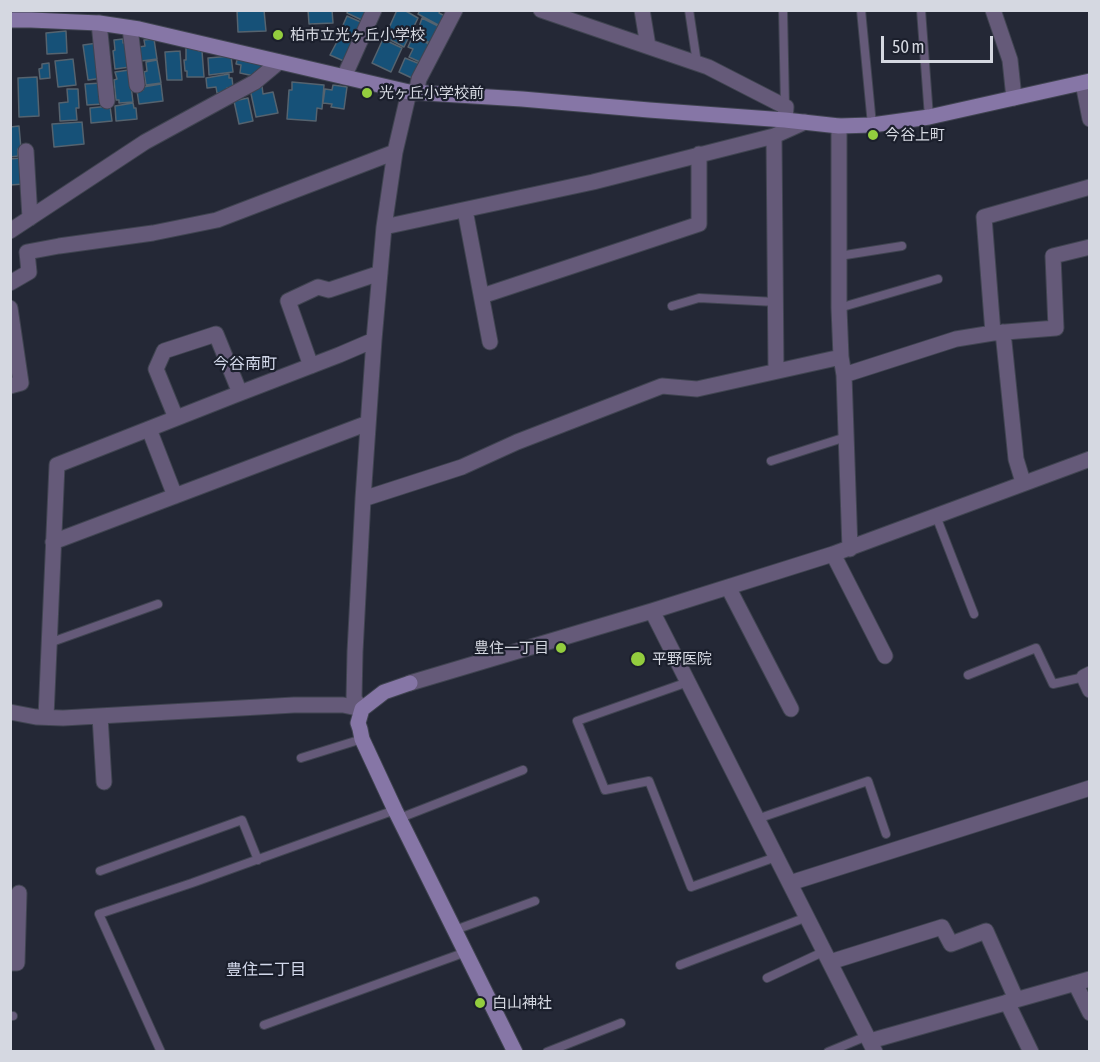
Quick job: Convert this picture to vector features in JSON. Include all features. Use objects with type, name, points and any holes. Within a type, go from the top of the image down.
[{"type":"street","points":[[344,77],[374,10]]},
{"type":"street","points":[[362,709],[354,699],[354,685],[363,499],[384,227],[395,152],[412,92],[454,10]]},
{"type":"street","points":[[541,10],[708,67],[785,113],[805,122],[839,126],[872,125],[929,117],[1086,82],[1089,119]]},
{"type":"street","points":[[642,10],[648,46]]},
{"type":"street","points":[[993,10],[1010,60],[1014,98]]},
{"type":"street","points":[[10,20],[99,23],[130,28],[412,92],[649,110],[785,113]]},
{"type":"street","points":[[99,23],[107,101]]},
{"type":"street","points":[[130,28],[137,85]]},
{"type":"street","points":[[10,231],[145,142],[255,82],[279,62]]},
{"type":"street","points":[[384,227],[593,182],[774,136],[805,122]]},
{"type":"street","points":[[839,126],[839,308],[844,375],[850,549]]},
{"type":"street","points":[[774,136],[776,371]]},
{"type":"street","points":[[26,151],[30,218]]},
{"type":"street","points":[[10,283],[29,272],[27,252],[218,220],[395,152]]},
{"type":"street","points":[[482,296],[699,224],[699,154]]},
{"type":"street","points":[[1023,482],[1016,459],[984,217],[1089,187]]},
{"type":"street","points":[[465,210],[490,342]]},
{"type":"street","points":[[844,375],[956,339],[1056,328],[1053,256],[1089,247]]},
{"type":"street","points":[[311,366],[288,301],[318,287],[329,290],[380,273]]},
{"type":"street","points":[[10,308],[21,382],[10,386]]},
{"type":"street","points":[[176,418],[156,369],[164,351],[216,334],[240,393]]},
{"type":"street","points":[[46,717],[57,465],[374,340]]},
{"type":"street","points":[[363,499],[462,467],[517,442],[662,386],[697,389],[842,357]]},
{"type":"street","points":[[53,542],[368,423]]},
{"type":"street","points":[[149,429],[175,496]]},
{"type":"street","points":[[515,1052],[362,739],[358,723],[362,709],[384,692],[410,683],[850,549],[1089,459]]},
{"type":"street","points":[[833,554],[885,656]]},
{"type":"street","points":[[728,587],[791,709]]},
{"type":"street","points":[[652,611],[871,1043],[1082,981],[1089,1013]]},
{"type":"street","points":[[10,712],[63,718],[294,705],[343,705],[362,709]]},
{"type":"street","points":[[100,716],[104,782]]},
{"type":"street","points":[[790,883],[1089,788]]},
{"type":"street","points":[[10,963],[17,963],[19,893]]},
{"type":"street","points":[[827,957],[942,927],[951,944],[986,930],[1031,1052]]},
{"type":"lane","points":[[689,10],[697,63]]},
{"type":"lane","points":[[783,10],[785,113]]},
{"type":"lane","points":[[861,10],[872,125]]},
{"type":"lane","points":[[921,10],[929,117]]},
{"type":"lane","points":[[839,256],[902,246]]},
{"type":"lane","points":[[839,308],[938,279]]},
{"type":"lane","points":[[672,306],[699,298],[776,302]]},
{"type":"lane","points":[[771,462],[846,437]]},
{"type":"lane","points":[[936,516],[974,614]]},
{"type":"lane","points":[[49,643],[158,604]]},
{"type":"lane","points":[[968,675],[1036,648],[1053,684],[1088,680]]},
{"type":"lane","points":[[688,682],[577,721],[604,790],[650,781],[691,887],[777,857]]},
{"type":"lane","points":[[301,758],[362,739]]},
{"type":"lane","points":[[161,1052],[99,914],[523,770]]},
{"type":"lane","points":[[757,819],[868,781],[886,834]]},
{"type":"lane","points":[[100,871],[242,820],[258,860]]},
{"type":"lane","points":[[455,930],[535,901]]},
{"type":"lane","points":[[680,965],[807,917]]},
{"type":"lane","points":[[264,1025],[466,952]]},
{"type":"lane","points":[[767,978],[827,957]]},
{"type":"lane","points":[[547,1052],[621,1023]]},
{"type":"lane","points":[[828,1052],[871,1043]]},
{"type":"building","points":[[237,10],[264,10],[266,31],[238,32]]},
{"type":"building","points":[[308,10],[332,10],[333,23],[309,24]]},
{"type":"building","points":[[348,10],[372,10],[366,22],[347,13]]},
{"type":"building","points":[[397,10],[404,10],[418,18],[404,47],[385,37]]},
{"type":"building","points":[[420,10],[440,10],[439,13],[445,16],[440,26],[418,14]]},
{"type":"building","points":[[347,16],[363,23],[355,41],[339,34]]},
{"type":"building","points":[[422,18],[438,26],[430,43],[418,37],[422,28],[419,27]]},
{"type":"building","points":[[66,31],[67,53],[47,54],[46,33]]},
{"type":"building","points":[[340,36],[355,43],[346,62],[330,55]]},
{"type":"building","points":[[413,36],[429,44],[420,62],[409,57],[413,49],[408,47]]},
{"type":"building","points":[[123,39],[123,43],[127,42],[130,67],[115,69],[114,40]]},
{"type":"building","points":[[154,39],[157,59],[141,61],[139,47],[145,46],[144,40]]},
{"type":"building","points":[[383,39],[402,48],[391,72],[372,63]]},
{"type":"building","points":[[98,43],[103,78],[88,80],[83,45]]},
{"type":"building","points":[[198,46],[199,51],[202,51],[204,77],[187,77],[184,60],[186,60],[186,47]]},
{"type":"building","points":[[180,51],[182,80],[167,80],[165,52]]},
{"type":"building","points":[[231,56],[233,72],[209,75],[208,58]]},
{"type":"building","points":[[238,56],[271,64],[260,74],[255,72],[254,76],[240,73],[241,65],[236,64]]},
{"type":"building","points":[[405,58],[420,64],[414,79],[399,72]]},
{"type":"building","points":[[73,59],[76,85],[58,87],[55,61]]},
{"type":"building","points":[[157,60],[161,83],[146,85],[144,72],[147,71],[146,62]]},
{"type":"building","points":[[49,63],[50,78],[40,79],[39,69],[42,68],[42,64]]},
{"type":"building","points":[[129,70],[133,102],[119,103],[119,100],[116,100],[115,72]]},
{"type":"building","points":[[229,74],[233,87],[227,88],[228,91],[217,93],[216,87],[207,88],[206,78]]},
{"type":"building","points":[[37,77],[39,116],[19,117],[18,78]]},
{"type":"building","points":[[292,82],[324,85],[322,109],[317,108],[316,121],[287,119],[289,90],[292,90]]},
{"type":"building","points":[[102,83],[103,104],[87,105],[85,84]]},
{"type":"building","points":[[161,84],[163,101],[139,104],[137,91],[143,90],[143,87]]},
{"type":"building","points":[[333,85],[347,87],[344,109],[323,103],[325,89],[332,90]]},
{"type":"building","points":[[262,86],[263,94],[273,92],[278,113],[256,117],[250,89]]},
{"type":"building","points":[[67,89],[78,89],[77,120],[60,121],[59,103],[68,102]]},
{"type":"building","points":[[248,98],[253,121],[239,124],[234,101]]},
{"type":"building","points":[[133,103],[137,119],[116,121],[115,106]]},
{"type":"building","points":[[110,106],[112,121],[91,123],[90,108]]},
{"type":"building","points":[[82,122],[84,144],[54,147],[52,124]]},
{"type":"building","points":[[19,126],[21,149],[18,149],[18,156],[10,157],[10,127]]},
{"type":"building","points":[[21,158],[24,184],[10,185],[10,159]]},
{"type":"place","name":"柏市立光ヶ丘小学校","points":[[278,35]]},
{"type":"place","name":"光ヶ丘小学校前","points":[[367,93]]},
{"type":"place","name":"今谷上町","points":[[873,135]]},
{"type":"place","name":"豊住一丁目","points":[[561,648]]},
{"type":"place","name":"平野医院","points":[[638,659]]},
{"type":"place","name":"白山神社","points":[[480,1003]]},
{"type":"district","name":"今谷南町","points":[[245,364]]},
{"type":"district","name":"豊住二丁目","points":[[266,970]]}]
